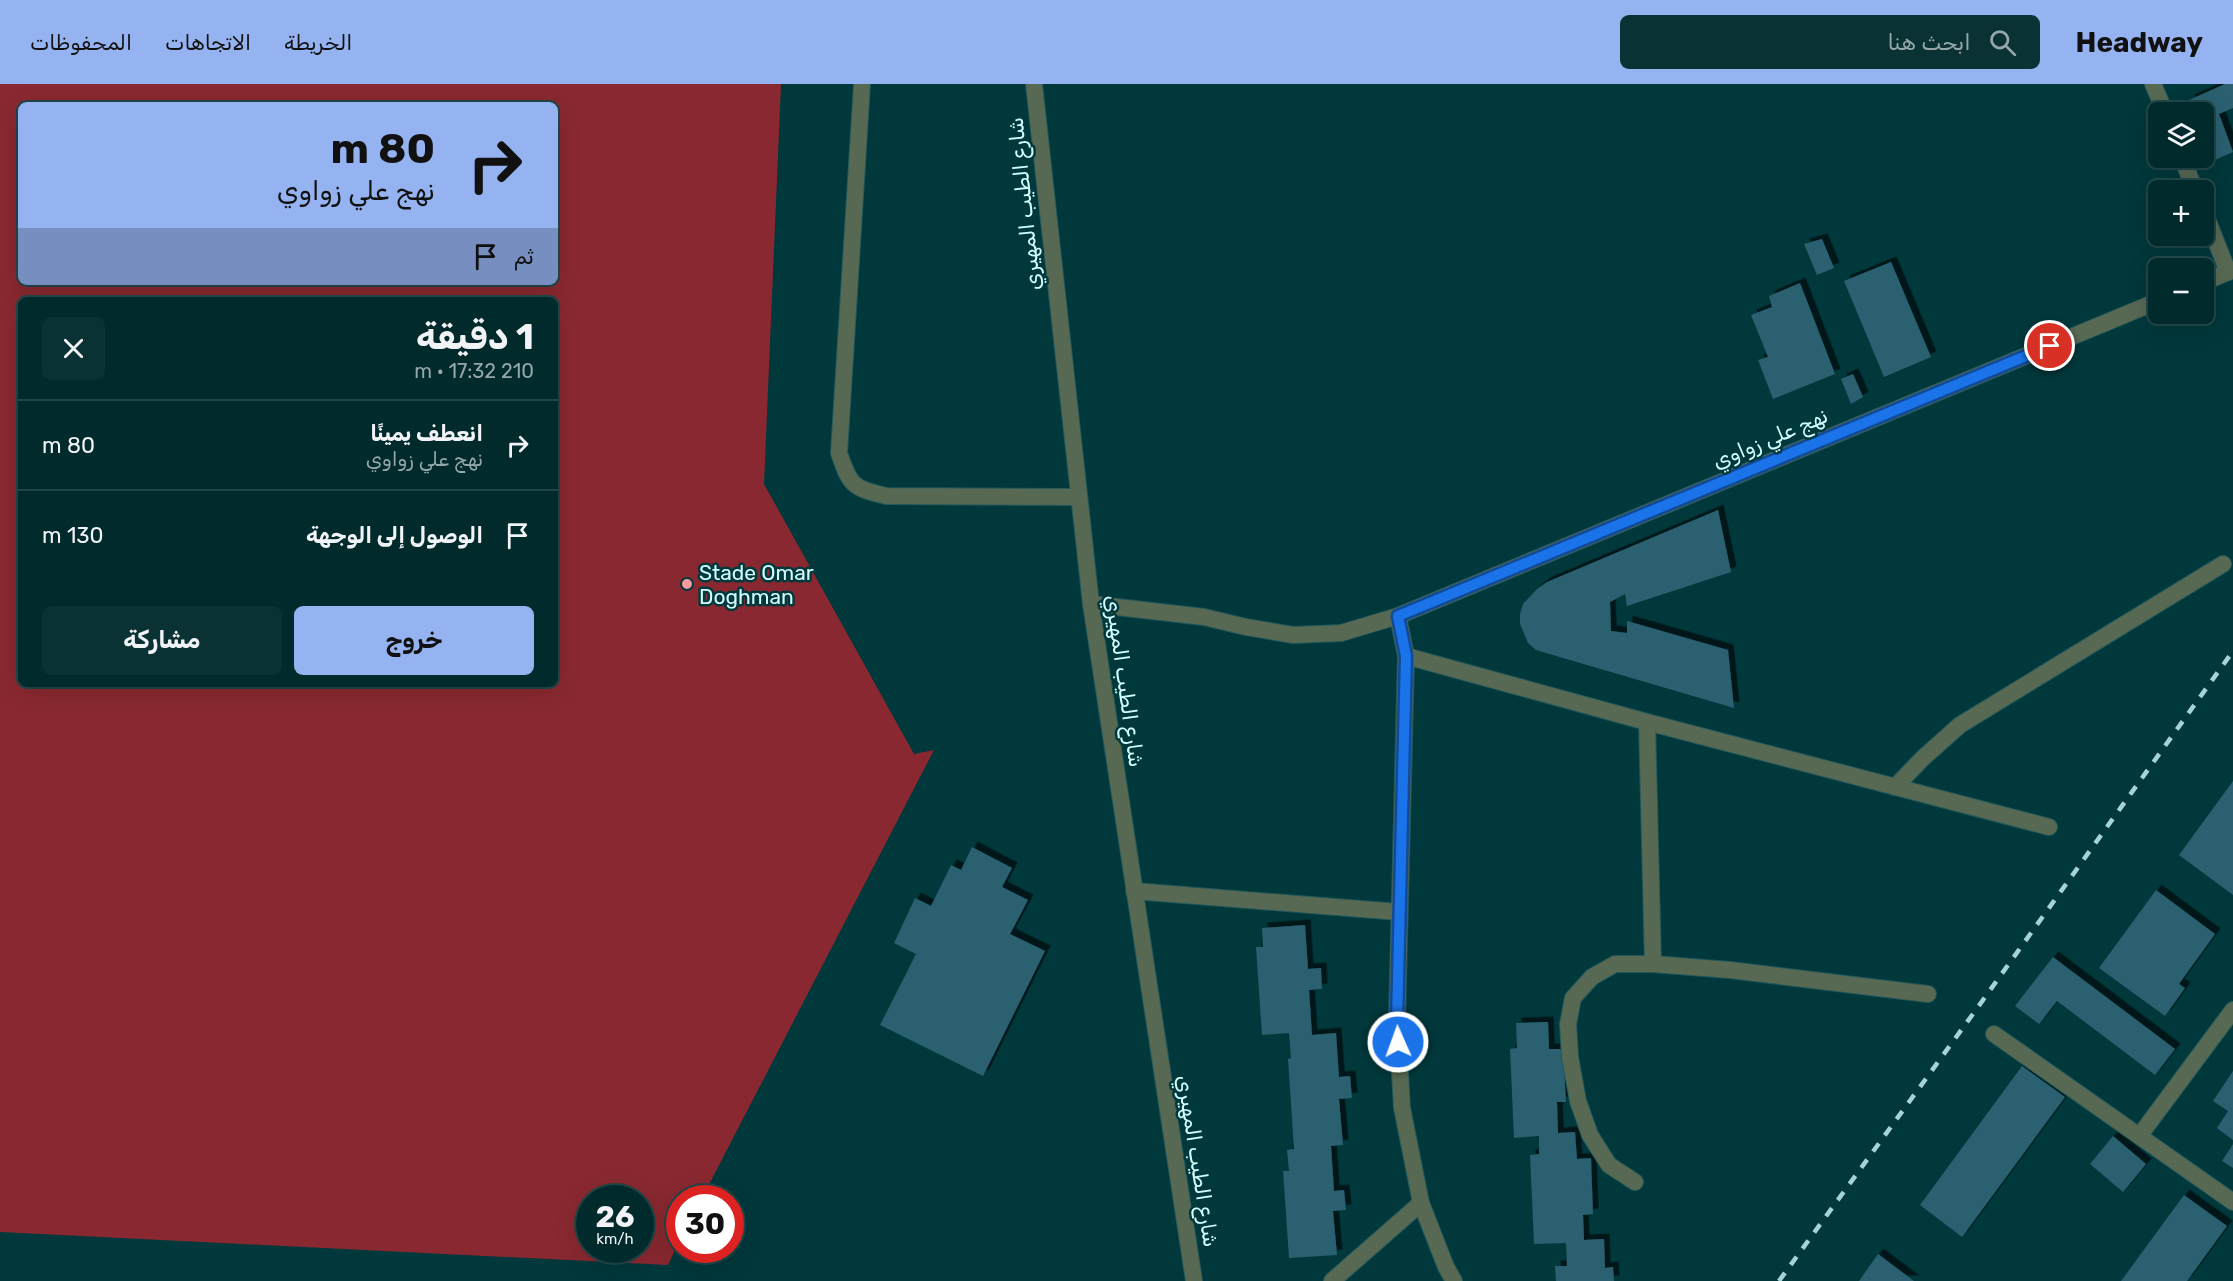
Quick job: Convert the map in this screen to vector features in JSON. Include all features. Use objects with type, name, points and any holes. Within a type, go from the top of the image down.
[{"type":"street","points":[[862,84],[839,453],[847,477],[863,491],[886,496],[1079,497]]},
{"type":"street","name":"شارع الطيب المهيري","points":[[1034,84],[1091,604],[1194,1281]]},
{"type":"street","points":[[2153,84],[2160,102]]},
{"type":"street","points":[[2214,234],[2230,271],[2214,278]]},
{"type":"street","name":"نهج علي زواوي","points":[[1091,604],[1204,617],[1293,635],[1341,633],[1398,616],[2148,305]]},
{"type":"street","points":[[1895,787],[1959,724],[2223,564]]},
{"type":"street","points":[[1398,616],[1406,656],[1397,1020],[1402,1108],[1421,1203],[1446,1268],[1454,1281]]},
{"type":"street","points":[[1406,656],[1647,722],[2049,827]]},
{"type":"street","points":[[1647,722],[1653,964]]},
{"type":"street","points":[[1134,891],[1399,912]]},
{"type":"street","points":[[1635,1182],[1609,1165],[1590,1135],[1578,1101],[1569,1057],[1568,1023],[1573,998],[1592,977],[1616,964],[1653,964],[1730,970],[1928,994]]},
{"type":"street","points":[[2140,1135],[2233,1010]]},
{"type":"street","points":[[1994,1034],[2233,1202]]},
{"type":"street","points":[[1332,1281],[1421,1203]]},
{"type":"shaded area","name":"Stade Omar Doghman","points":[[0,84],[781,84],[764,484],[914,754],[934,750],[709,1185],[666,1185],[666,1263],[669,1263],[668,1265],[628,1263],[654,1263],[654,1185],[576,1185],[576,1260],[0,1232]]},
{"type":"building","points":[[2225,84],[2233,84],[2233,108],[2219,114],[2233,152],[2215,160],[2214,102],[2190,102],[2189,100]]},
{"type":"building","points":[[1822,239],[1834,268],[1817,275],[1804,244]]},
{"type":"building","points":[[1891,262],[1931,357],[1884,377],[1844,281]]},
{"type":"building","points":[[1800,283],[1835,374],[1773,399],[1758,360],[1768,357],[1751,315],[1772,307],[1769,296]]},
{"type":"building","points":[[1853,374],[1863,397],[1851,404],[1841,379]]},
{"type":"building","points":[[1718,510],[1731,572],[1627,606],[1625,594],[1610,602],[1611,631],[1627,633],[1627,621],[1728,650],[1734,708],[1536,650],[1528,643],[1520,624],[1523,604],[1547,582]]},
{"type":"building","points":[[2233,781],[2233,895],[2179,855]]},
{"type":"building","points":[[972,847],[1012,868],[1002,887],[1028,900],[1010,934],[1045,951],[983,1076],[880,1025],[916,954],[894,943],[915,898],[931,906],[951,865],[961,870]]},
{"type":"building","points":[[2156,890],[2215,934],[2179,984],[2185,988],[2165,1016],[2099,968]]},
{"type":"building","points":[[1305,925],[1308,969],[1321,968],[1322,989],[1309,990],[1312,1035],[1336,1033],[1339,1077],[1350,1076],[1352,1098],[1339,1099],[1343,1145],[1331,1146],[1334,1191],[1344,1190],[1346,1210],[1333,1211],[1337,1255],[1289,1258],[1283,1171],[1289,1171],[1287,1150],[1294,1149],[1288,1059],[1291,1058],[1289,1033],[1262,1035],[1256,947],[1263,947],[1262,928]]},
{"type":"building","points":[[2053,957],[2175,1049],[2155,1075],[2057,1001],[2039,1024],[2015,1006]]},
{"type":"building","points":[[1548,1022],[1549,1049],[1563,1049],[1566,1102],[1557,1102],[1558,1133],[1575,1132],[1577,1159],[1591,1158],[1593,1214],[1583,1215],[1584,1240],[1604,1239],[1605,1268],[1613,1267],[1614,1281],[1556,1281],[1555,1266],[1567,1266],[1566,1243],[1534,1244],[1530,1155],[1539,1154],[1539,1136],[1514,1138],[1510,1049],[1517,1048],[1516,1023]]},
{"type":"building","points":[[2022,1066],[2065,1097],[1962,1237],[1920,1205]]},
{"type":"building","points":[[2233,1071],[2233,1140],[2217,1128],[2228,1111],[2213,1101]]},
{"type":"building","points":[[2113,1136],[2146,1164],[2123,1192],[2090,1164]]},
{"type":"building","points":[[2233,1144],[2233,1168],[2222,1161]]},
{"type":"building","points":[[2184,1195],[2227,1226],[2187,1281],[2121,1281]]},
{"type":"building","points":[[1878,1254],[1914,1281],[1859,1281]]},
{"type":"railway","points":[[1779,1281],[2233,651]]},
{"type":"place","name":"Stade Omar Doghman","points":[[687,584]]},
{"type":"route","points":[[1398,1042],[1406,656],[1398,616],[2050,346]]}]
